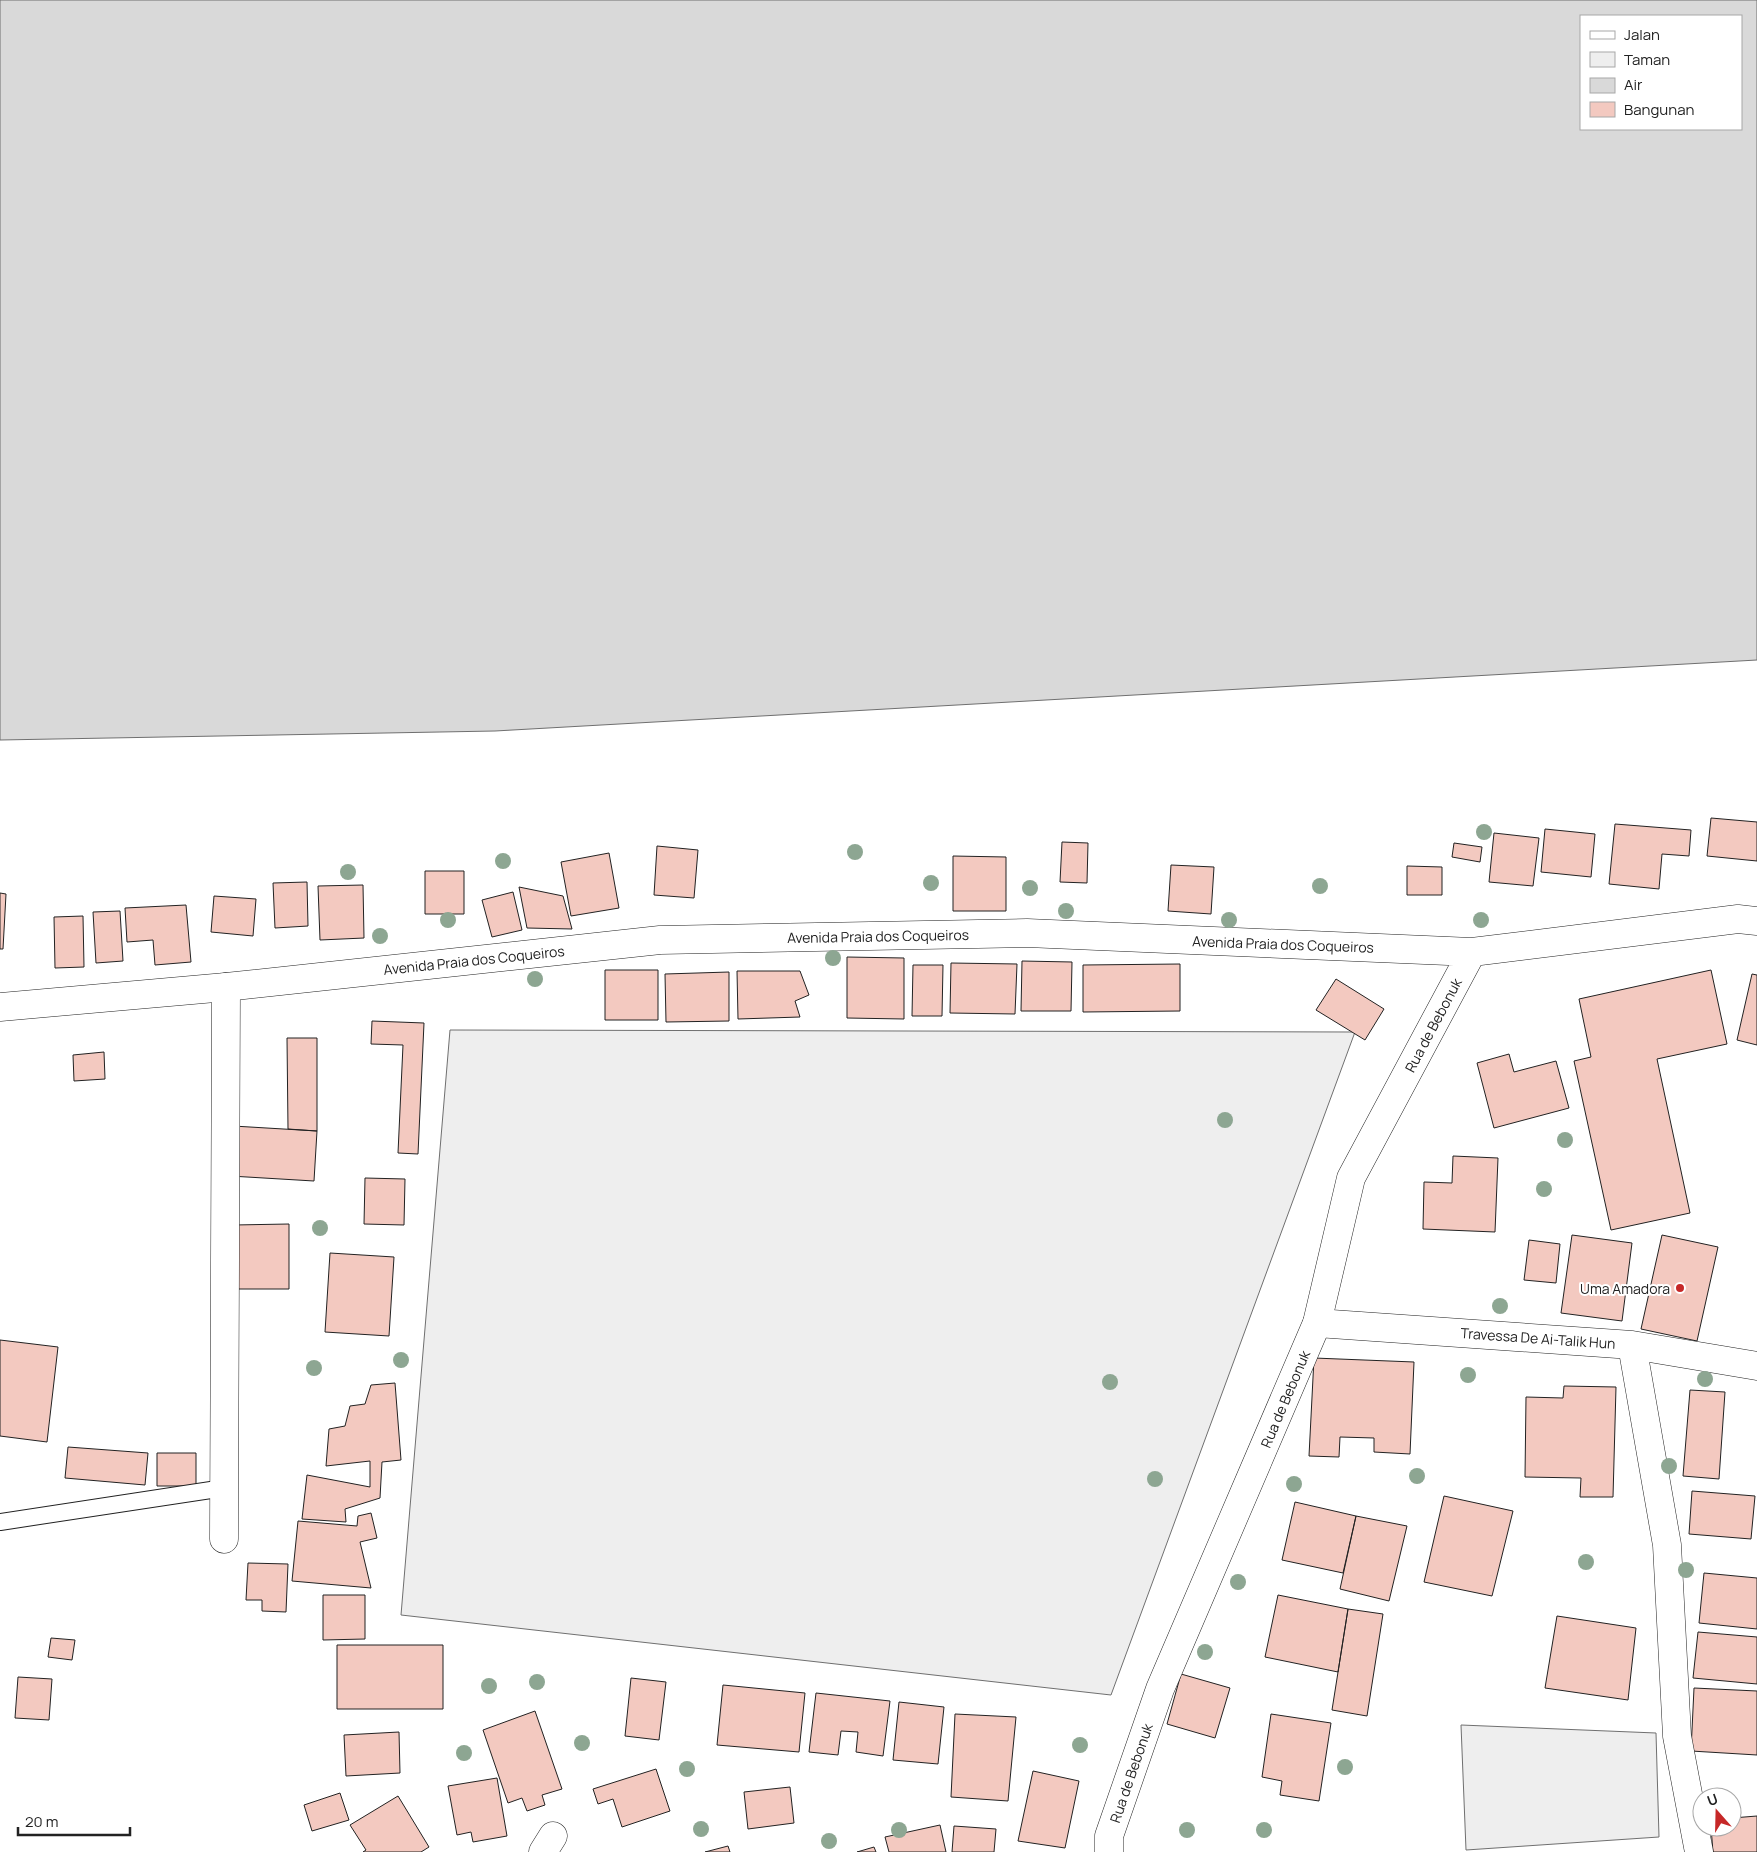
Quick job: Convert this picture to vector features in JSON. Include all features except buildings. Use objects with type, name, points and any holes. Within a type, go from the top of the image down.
[{"type":"street","name":"Avenida Praia dos Coqueiros","points":[[0,1007],[226,987],[660,940],[1027,934],[1472,952],[1738,919],[1757,922]]},
{"type":"street","name":"Rua de Bebonuk","points":[[1109,1852],[1109,1836],[1160,1689],[1317,1323],[1351,1178],[1472,952]]},
{"type":"street","points":[[224,1539],[226,987]]},
{"type":"street","name":"Travessa De Ai-Talik Hun","points":[[1317,1323],[1632,1345],[1757,1366]]},
{"type":"street","points":[[1632,1345],[1667,1545],[1677,1736],[1699,1852]]},
{"type":"lane","points":[[0,1522],[224,1488]]},
{"type":"green space","points":[[450,1030],[1355,1032],[1111,1695],[401,1615]]},
{"type":"green space","points":[[1461,1725],[1656,1733],[1659,1837],[1466,1850]]},
{"type":"water","points":[[0,0],[1757,0],[1757,660],[495,731],[0,740]]},
{"type":"place","name":"Uma Amadora","points":[[1680,1288]]}]
